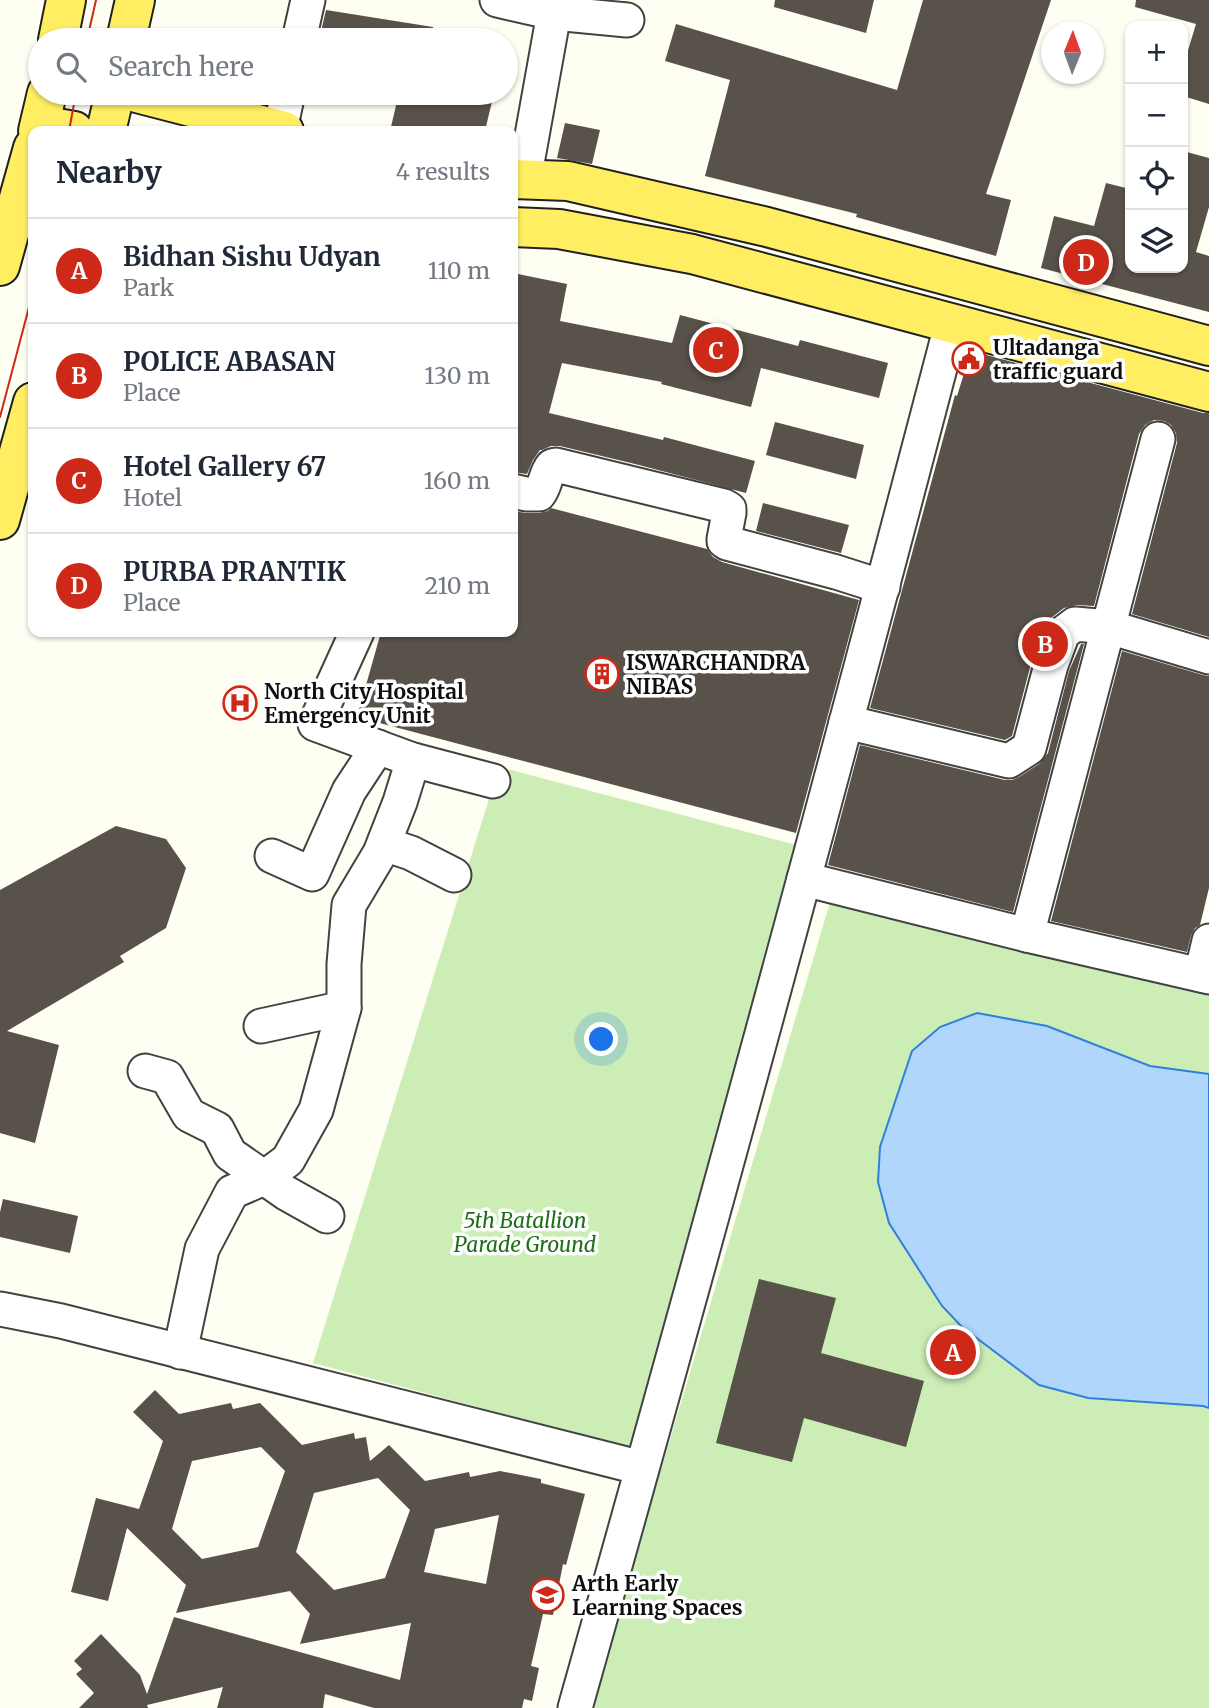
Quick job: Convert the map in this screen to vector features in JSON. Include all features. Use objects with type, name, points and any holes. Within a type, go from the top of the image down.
[{"type":"main road","points":[[60,28],[66,0]]},
{"type":"main road","points":[[129,28],[135,0]]},
{"type":"main road","points":[[107,126],[111,105]]},
{"type":"main road","points":[[183,105],[263,126]]},
{"type":"main road","points":[[0,266],[9,200],[28,162]]},
{"type":"main road","points":[[518,179],[568,181],[767,227],[1209,346]]},
{"type":"main road","points":[[518,227],[559,229],[692,254],[1209,392]]},
{"type":"main road","points":[[0,520],[28,420]]},
{"type":"street","points":[[302,28],[308,0]]},
{"type":"street","points":[[497,0],[554,13],[627,20]]},
{"type":"street","points":[[518,179],[554,13]]},
{"type":"street","points":[[283,126],[286,105]]},
{"type":"street","points":[[575,1708],[690,1302],[952,322]]},
{"type":"street","points":[[1027,934],[1158,439]]},
{"type":"street","points":[[518,492],[539,494],[548,470],[556,465],[724,506],[729,509],[724,539],[727,543],[883,587]]},
{"type":"street","points":[[846,722],[1009,761],[1029,748],[1051,665],[1063,633],[1075,624],[1109,627],[1209,657]]},
{"type":"street","points":[[355,637],[315,724],[413,760],[493,781]]},
{"type":"street","points":[[272,856],[312,874],[349,791],[378,747]]},
{"type":"street","points":[[180,1352],[202,1249],[232,1192],[264,1178],[288,1160],[316,1110],[344,1008],[344,964],[349,905],[380,853],[401,802],[413,760]]},
{"type":"street","points":[[385,841],[454,875]]},
{"type":"street","points":[[804,879],[1205,976],[1209,941]]},
{"type":"street","points":[[261,1026],[344,1008]]},
{"type":"street","points":[[145,1070],[167,1077],[189,1115],[217,1129],[230,1154],[286,1193],[327,1216]]},
{"type":"street","points":[[0,1309],[61,1321],[642,1468]]},
{"type":"green space","name":"5th Batallion Parade Ground","points":[[499,767],[804,847],[634,1449],[313,1363]]},
{"type":"green space","points":[[831,899],[1209,995],[1209,1708],[590,1708]]},
{"type":"water","points":[[977,1013],[1047,1026],[1150,1066],[1209,1074],[1209,1408],[1088,1398],[1039,1385],[962,1327],[942,1306],[889,1223],[878,1182],[880,1147],[912,1051],[940,1027]]},
{"type":"building","points":[[775,0],[874,0],[866,33],[774,7]]},
{"type":"building","points":[[923,0],[1051,0],[1044,21],[1041,21],[1041,30],[986,194],[1011,200],[996,256],[856,217],[857,214],[705,176],[730,80],[665,61],[676,24],[897,90]]},
{"type":"building","points":[[1136,0],[1209,0],[1209,104],[1188,98],[1188,50],[1196,24],[1135,7]]},
{"type":"building","points":[[326,10],[433,27],[433,28],[322,28]]},
{"type":"building","points":[[396,105],[491,105],[486,126],[391,126]]},
{"type":"building","points":[[565,123],[600,130],[592,164],[557,158]]},
{"type":"building","points":[[1188,152],[1209,158],[1209,207],[1196,252],[1209,256],[1209,312],[1041,268],[1054,216],[1094,226],[1106,183],[1125,188],[1125,273],[1188,273]]},
{"type":"building","points":[[518,274],[567,284],[560,321],[672,343],[680,315],[798,346],[800,340],[888,363],[879,398],[761,368],[751,407],[661,384],[662,382],[562,363],[549,413],[663,440],[664,437],[755,461],[746,493],[560,446],[540,450],[527,474],[518,473]]},
{"type":"building","points":[[971,351],[1209,413],[1209,637],[1132,614],[1177,443],[1176,433],[1171,425],[1154,420],[1145,425],[1139,434],[1094,606],[1077,605],[1064,608],[1045,626],[1032,660],[1012,736],[1005,740],[870,708],[955,395],[957,396]]},
{"type":"building","points":[[775,422],[864,445],[856,479],[766,455]]},
{"type":"building","points":[[763,503],[849,525],[841,553],[756,531]]},
{"type":"building","name":"ISWARCHANDRA NIBAS","points":[[551,508],[707,549],[713,557],[722,562],[859,600],[796,833],[357,717],[380,637],[518,637],[518,512],[548,511]]},
{"type":"building","points":[[1081,644],[1084,644],[1013,912],[828,865],[860,745],[1005,780],[1019,777],[1039,764],[1048,753],[1069,671]]},
{"type":"building","points":[[1122,651],[1209,676],[1209,888],[1200,925],[1191,936],[1187,952],[1051,921]]},
{"type":"building","points":[[116,826],[166,839],[186,868],[166,928],[120,956],[124,962],[7,1031],[59,1045],[35,1143],[0,1133],[0,890]]},
{"type":"building","points":[[3,1199],[78,1216],[70,1253],[0,1237]]},
{"type":"building","points":[[759,1279],[836,1298],[821,1353],[924,1381],[906,1447],[804,1418],[792,1462],[716,1443]]},
{"type":"building","points":[[155,1390],[179,1414],[231,1403],[233,1409],[260,1403],[302,1445],[354,1433],[355,1439],[366,1437],[370,1461],[389,1445],[425,1481],[469,1472],[470,1477],[500,1471],[541,1479],[541,1483],[585,1494],[566,1565],[563,1564],[553,1615],[543,1614],[531,1666],[539,1668],[532,1701],[524,1699],[522,1708],[374,1708],[325,1694],[323,1708],[217,1708],[223,1687],[147,1705],[148,1708],[79,1708],[94,1693],[76,1674],[82,1669],[74,1661],[101,1634],[140,1675],[147,1694],[174,1617],[400,1680],[411,1623],[300,1644],[310,1614],[290,1591],[176,1613],[186,1585],[127,1528],[108,1601],[71,1592],[96,1498],[139,1509],[163,1441],[133,1412]],"holes":[[[261,1447],[285,1471],[258,1547],[202,1559],[172,1529],[192,1461]],[[378,1478],[410,1510],[385,1578],[334,1590],[296,1552],[314,1493]],[[499,1515],[486,1584],[424,1572],[435,1529]]]},
{"type":"tram line","points":[[90,28],[96,0]]},
{"type":"tram line","points":[[70,126],[74,105]]},
{"type":"tram line","points":[[0,417],[28,311]]},
{"type":"place","name":"PURBA PRANTIK","points":[[1086,262]]},
{"type":"place","name":"Hotel Gallery 67","points":[[716,350]]},
{"type":"place","name":"Ultadanga traffic guard","points":[[969,359]]},
{"type":"place","name":"POLICE ABASAN","points":[[1045,644]]},
{"type":"place","name":"ISWARCHANDRA NIBAS","points":[[602,674]]},
{"type":"place","name":"North City Hospital Emergency Unit","points":[[240,703]]},
{"type":"place","name":"Bidhan Sishu Udyan","points":[[953,1352]]},
{"type":"place","name":"Arth Early Learning Spaces","points":[[547,1595]]}]
